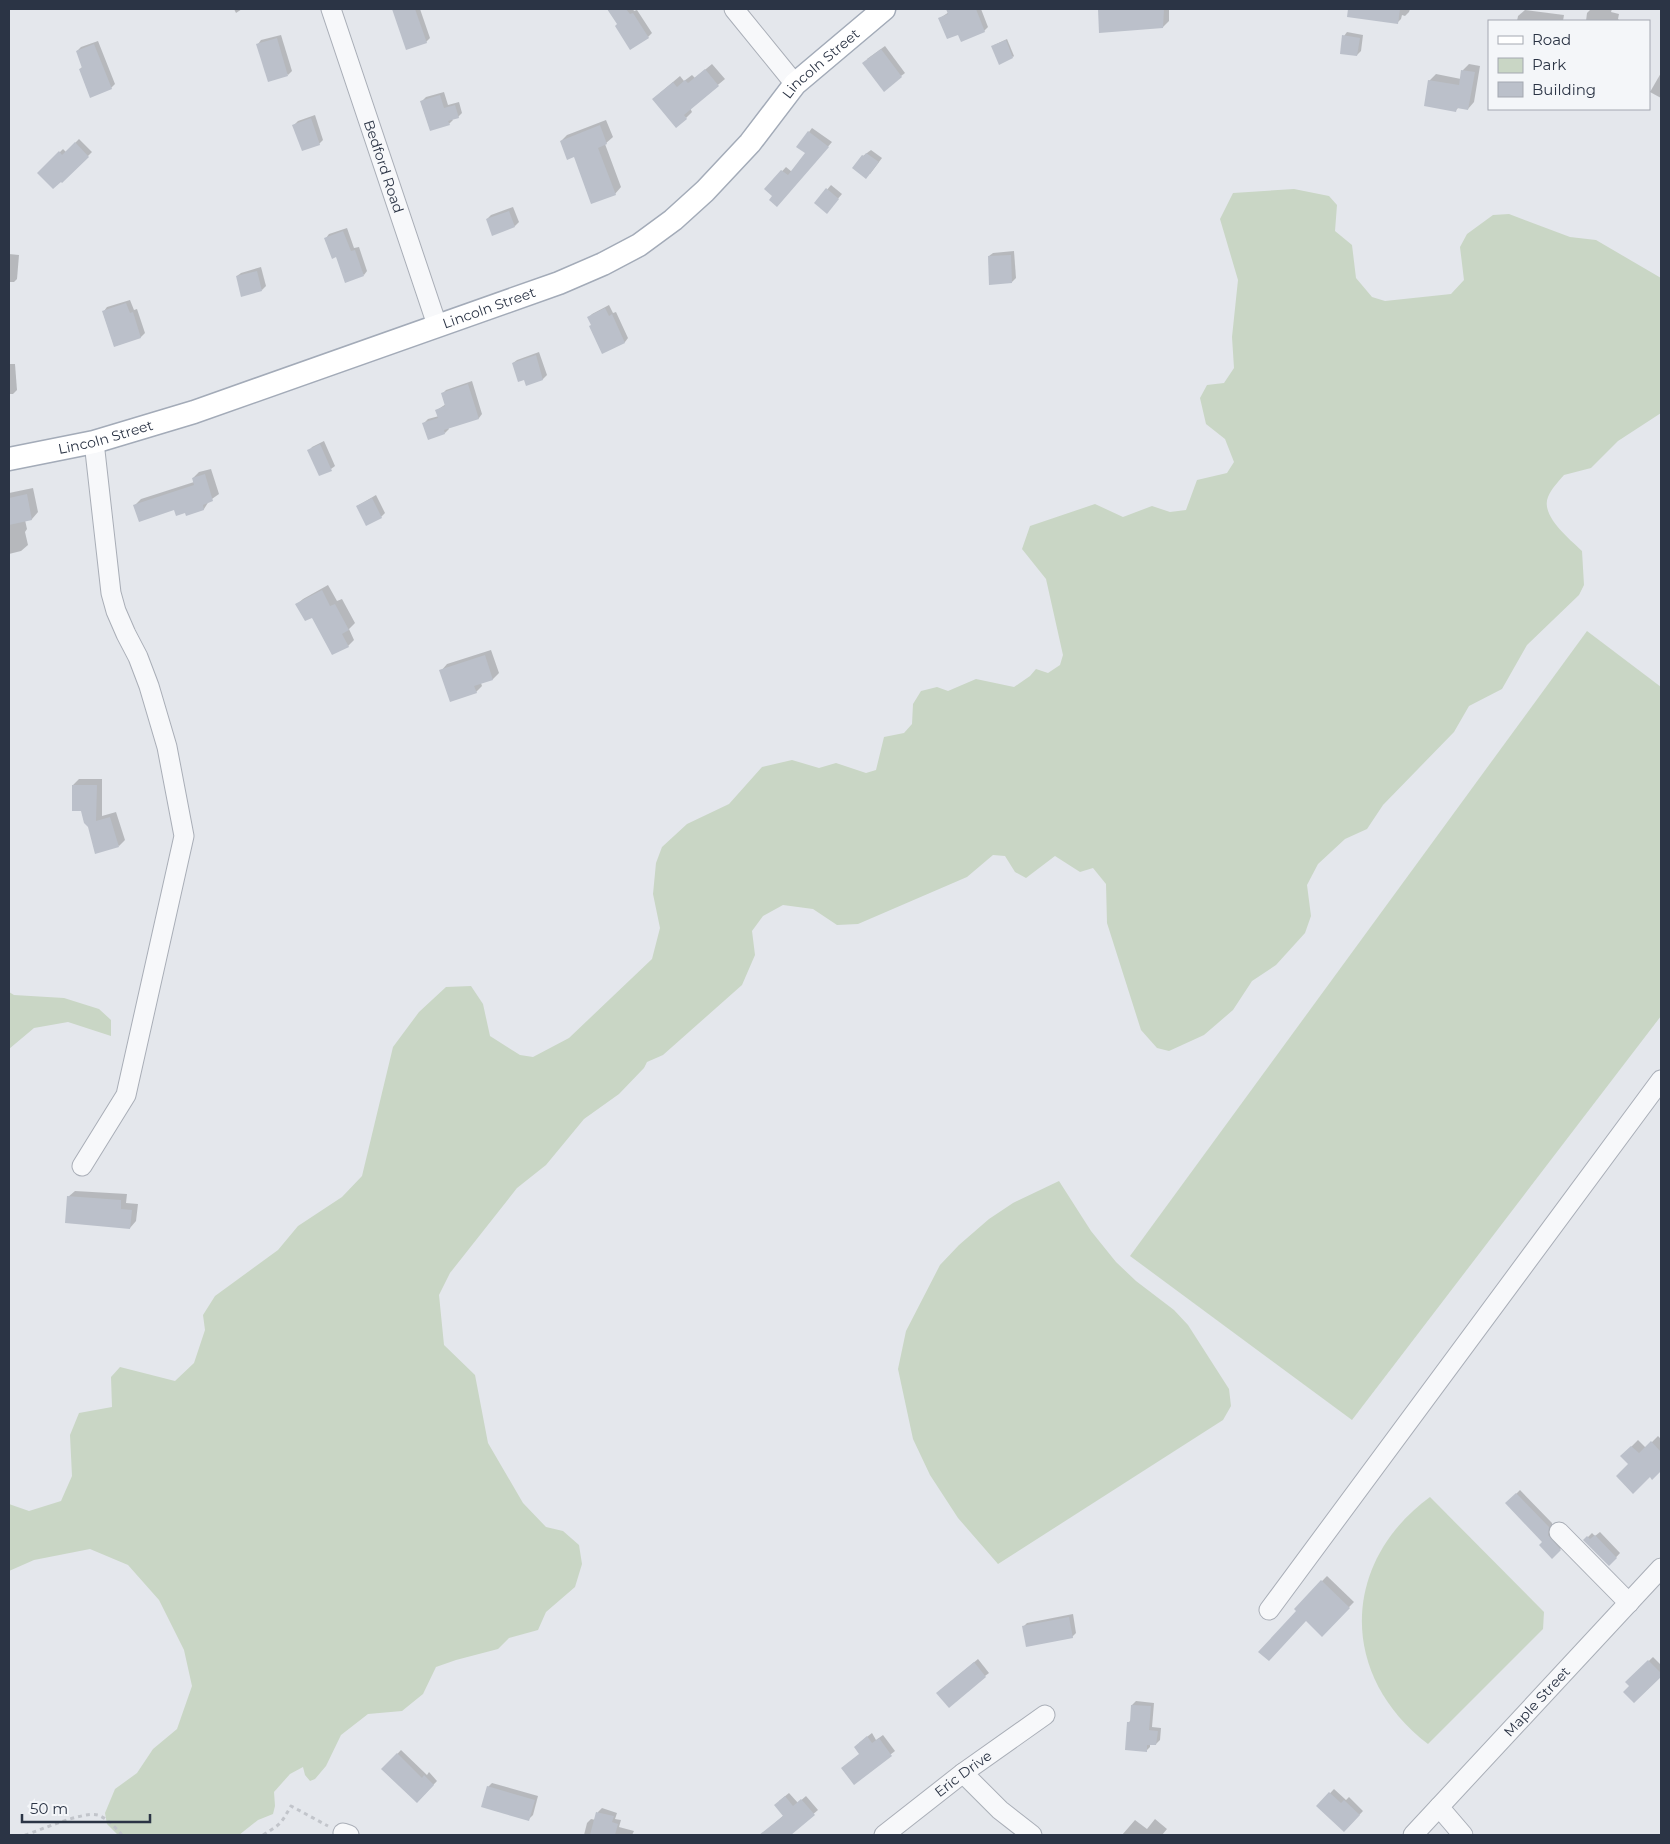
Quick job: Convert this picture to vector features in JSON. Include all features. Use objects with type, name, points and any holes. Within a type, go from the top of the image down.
[{"type":"main road","name":"Lincoln Street","points":[[9,459],[94,442],[194,412],[559,283],[603,264],[639,245],[673,220],[750,143],[795,84],[884,9]]},
{"type":"street","name":"Bedford Road","points":[[331,9],[437,325]]},
{"type":"street","points":[[734,9],[795,84]]},
{"type":"street","points":[[82,1166],[126,1095],[184,836],[167,747],[150,686],[126,634],[111,593],[94,442]]},
{"type":"street","points":[[1269,1610],[1661,1080]]},
{"type":"street","points":[[1559,1532],[1628,1603]]},
{"type":"street","name":"Maple Street","points":[[1413,1835],[1661,1568]]},
{"type":"street","name":"Eric Drive","points":[[884,1835],[962,1773],[1045,1715]]},
{"type":"street","points":[[962,1773],[1000,1810],[1032,1835]]},
{"type":"street","points":[[1440,1807],[1463,1835]]},
{"type":"path","points":[[263,1835],[278,1827],[286,1817],[291,1806],[346,1834]]},
{"type":"path","points":[[25,1835],[72,1818],[96,1815],[111,1823],[122,1835]]},
{"type":"green space","points":[[1294,189],[1329,196],[1337,205],[1335,231],[1352,245],[1356,278],[1372,297],[1385,301],[1451,294],[1464,280],[1460,247],[1467,234],[1493,215],[1509,214],[1570,237],[1596,240],[1661,278],[1661,413],[1618,441],[1591,468],[1564,475],[1548,497],[1548,512],[1552,520],[1582,551],[1584,585],[1579,595],[1527,645],[1502,689],[1469,706],[1454,732],[1383,805],[1367,829],[1345,839],[1318,864],[1307,885],[1311,916],[1305,933],[1276,965],[1252,981],[1233,1010],[1204,1035],[1169,1051],[1157,1048],[1141,1030],[1107,923],[1106,884],[1093,868],[1080,872],[1055,856],[1026,878],[1015,872],[1005,856],[993,855],[967,877],[858,924],[837,925],[813,909],[783,905],[763,916],[752,931],[755,955],[742,985],[663,1055],[647,1062],[644,1068],[619,1094],[584,1119],[546,1165],[517,1188],[450,1273],[439,1295],[444,1345],[475,1375],[488,1443],[523,1503],[546,1527],[563,1531],[579,1545],[582,1564],[575,1587],[546,1612],[538,1630],[509,1638],[498,1649],[436,1667],[423,1694],[402,1711],[368,1714],[341,1735],[326,1766],[315,1779],[310,1781],[305,1775],[303,1767],[290,1774],[274,1792],[275,1806],[273,1814],[258,1820],[239,1835],[118,1835],[107,1824],[105,1813],[115,1789],[137,1773],[153,1749],[177,1729],[192,1686],[184,1650],[159,1600],[128,1565],[90,1549],[34,1560],[9,1571],[9,1504],[29,1511],[61,1501],[72,1476],[70,1435],[79,1413],[112,1407],[111,1377],[120,1367],[175,1381],[194,1363],[205,1330],[203,1315],[215,1296],[278,1250],[298,1226],[342,1197],[362,1176],[393,1047],[419,1012],[446,987],[471,986],[483,1004],[490,1036],[520,1055],[533,1057],[569,1038],[652,959],[660,928],[653,894],[656,863],[662,847],[687,824],[729,804],[762,767],[792,760],[819,768],[836,763],[866,773],[876,770],[884,737],[904,733],[912,724],[913,704],[921,691],[937,687],[948,691],[976,679],[1014,687],[1030,676],[1036,669],[1048,673],[1060,665],[1063,655],[1046,579],[1022,549],[1030,526],[1095,504],[1123,517],[1152,506],[1170,512],[1186,510],[1197,480],[1227,473],[1234,462],[1225,439],[1206,424],[1200,398],[1207,385],[1224,383],[1234,368],[1232,337],[1238,280],[1220,219],[1233,193]]},
{"type":"green space","points":[[1587,631],[1661,687],[1661,1016],[1352,1420],[1130,1256]]},
{"type":"green space","points":[[9,992],[14,995],[64,998],[99,1009],[111,1020],[111,1036],[68,1022],[34,1028],[9,1049]]},
{"type":"green space","points":[[1059,1181],[1091,1231],[1116,1262],[1136,1281],[1174,1310],[1188,1325],[1229,1389],[1231,1406],[1223,1420],[998,1564],[958,1518],[930,1475],[913,1439],[898,1369],[906,1331],[940,1265],[959,1245],[989,1219],[1013,1203]]},
{"type":"green space","points":[[1430,1497],[1544,1612],[1543,1629],[1428,1744],[1399,1717],[1378,1686],[1366,1653],[1362,1620],[1366,1586],[1379,1554],[1400,1524]]},
{"type":"building","points":[[392,9],[415,9],[427,43],[406,50]]},
{"type":"building","points":[[607,9],[626,9],[630,14],[633,13],[649,38],[630,50]]},
{"type":"building","points":[[946,9],[976,9],[985,32],[961,42],[958,35],[947,39],[938,18],[948,14]]},
{"type":"building","points":[[1098,9],[1164,9],[1163,28],[1099,33]]},
{"type":"building","points":[[1348,9],[1400,9],[1398,24],[1347,17]]},
{"type":"building","points":[[1342,35],[1360,38],[1357,56],[1340,54]]},
{"type":"building","points":[[277,38],[288,76],[268,82],[256,44]]},
{"type":"building","points":[[1006,40],[1013,58],[999,65],[991,46]]},
{"type":"building","points":[[94,44],[112,89],[90,98],[79,69],[82,68],[76,51]]},
{"type":"building","points":[[881,49],[902,77],[884,92],[862,63]]},
{"type":"building","points":[[705,69],[719,86],[684,115],[687,119],[676,128],[652,99],[673,82],[677,87],[685,80],[688,83]]},
{"type":"building","points":[[1461,70],[1475,72],[1468,110],[1457,108],[1456,112],[1424,106],[1428,80],[1459,85]]},
{"type":"building","points":[[440,95],[444,108],[455,105],[459,118],[448,121],[450,125],[430,131],[420,101]]},
{"type":"building","points":[[311,118],[320,145],[302,151],[292,125]]},
{"type":"building","points":[[600,125],[607,144],[598,148],[616,195],[591,204],[574,157],[567,160],[560,141]]},
{"type":"building","points":[[808,131],[829,147],[777,207],[769,200],[772,196],[764,189],[781,170],[788,175],[805,153],[796,147]]},
{"type":"building","points":[[75,142],[89,157],[53,189],[37,173],[59,151],[62,155]]},
{"type":"building","points":[[866,153],[879,162],[866,179],[852,168],[862,155],[864,156]]},
{"type":"building","points":[[826,188],[839,199],[827,214],[814,203]]},
{"type":"building","points":[[509,211],[515,227],[492,236],[486,219]]},
{"type":"building","points":[[343,231],[351,251],[355,250],[364,276],[345,283],[336,257],[332,259],[324,238]]},
{"type":"building","points":[[1011,255],[1012,283],[989,285],[988,256]]},
{"type":"building","points":[[257,271],[262,291],[241,297],[236,276]]},
{"type":"building","points":[[126,303],[130,313],[133,312],[141,338],[114,347],[102,311]]},
{"type":"building","points":[[605,308],[609,316],[612,314],[625,343],[602,354],[589,326],[591,325],[587,317]]},
{"type":"building","points":[[536,355],[543,380],[526,386],[524,380],[518,382],[512,363]]},
{"type":"building","points":[[468,384],[479,419],[444,430],[445,434],[428,440],[422,423],[438,418],[435,410],[445,406],[441,393]]},
{"type":"building","points":[[320,444],[332,471],[319,476],[307,450]]},
{"type":"building","points":[[205,474],[213,501],[203,505],[204,510],[186,516],[185,513],[176,516],[174,510],[139,522],[133,505],[194,485],[192,478]]},
{"type":"building","points":[[27,494],[32,520],[9,525],[9,498]]},
{"type":"building","points":[[372,498],[382,518],[366,526],[356,506]]},
{"type":"building","points":[[322,590],[330,606],[335,604],[349,630],[342,634],[349,647],[332,655],[312,618],[305,621],[295,604]]},
{"type":"building","points":[[485,655],[493,680],[474,686],[477,693],[450,702],[439,670]]},
{"type":"building","points":[[72,785],[97,785],[96,821],[110,817],[119,847],[95,854],[88,827],[84,823],[81,811],[72,811]]},
{"type":"building","points":[[67,1196],[121,1200],[121,1209],[132,1210],[130,1229],[65,1223]]},
{"type":"building","points":[[1651,1441],[1661,1452],[1661,1471],[1652,1480],[1650,1477],[1633,1494],[1616,1476],[1628,1464],[1620,1456],[1631,1446],[1639,1453]]},
{"type":"building","points":[[1516,1493],[1549,1527],[1548,1535],[1561,1550],[1552,1559],[1539,1545],[1542,1542],[1505,1503]]},
{"type":"building","points":[[1595,1535],[1617,1558],[1609,1566],[1583,1540],[1587,1536],[1590,1539]]},
{"type":"building","points":[[1321,1580],[1350,1608],[1322,1637],[1306,1621],[1269,1661],[1258,1652],[1296,1611],[1294,1609]]},
{"type":"building","points":[[1069,1617],[1073,1638],[1026,1647],[1022,1626]]},
{"type":"building","points":[[1648,1660],[1661,1673],[1661,1677],[1634,1703],[1623,1692],[1629,1686],[1625,1682]]},
{"type":"building","points":[[974,1662],[986,1677],[949,1708],[936,1693]]},
{"type":"building","points":[[1131,1705],[1151,1706],[1149,1730],[1158,1731],[1156,1745],[1147,1745],[1147,1752],[1125,1750],[1127,1722],[1130,1722]]},
{"type":"building","points":[[867,1736],[872,1743],[879,1738],[892,1756],[854,1785],[841,1768],[859,1754],[854,1747]]},
{"type":"building","points":[[397,1753],[422,1778],[424,1775],[434,1785],[417,1803],[381,1769]]},
{"type":"building","points":[[487,1786],[535,1800],[529,1821],[481,1807]]},
{"type":"building","points":[[1329,1792],[1341,1803],[1344,1800],[1360,1815],[1344,1832],[1316,1806]]},
{"type":"building","points":[[785,1796],[793,1806],[801,1799],[815,1815],[791,1835],[759,1835],[783,1816],[774,1805]]},
{"type":"building","points":[[596,1812],[614,1816],[612,1822],[618,1824],[615,1835],[590,1835]]}]
